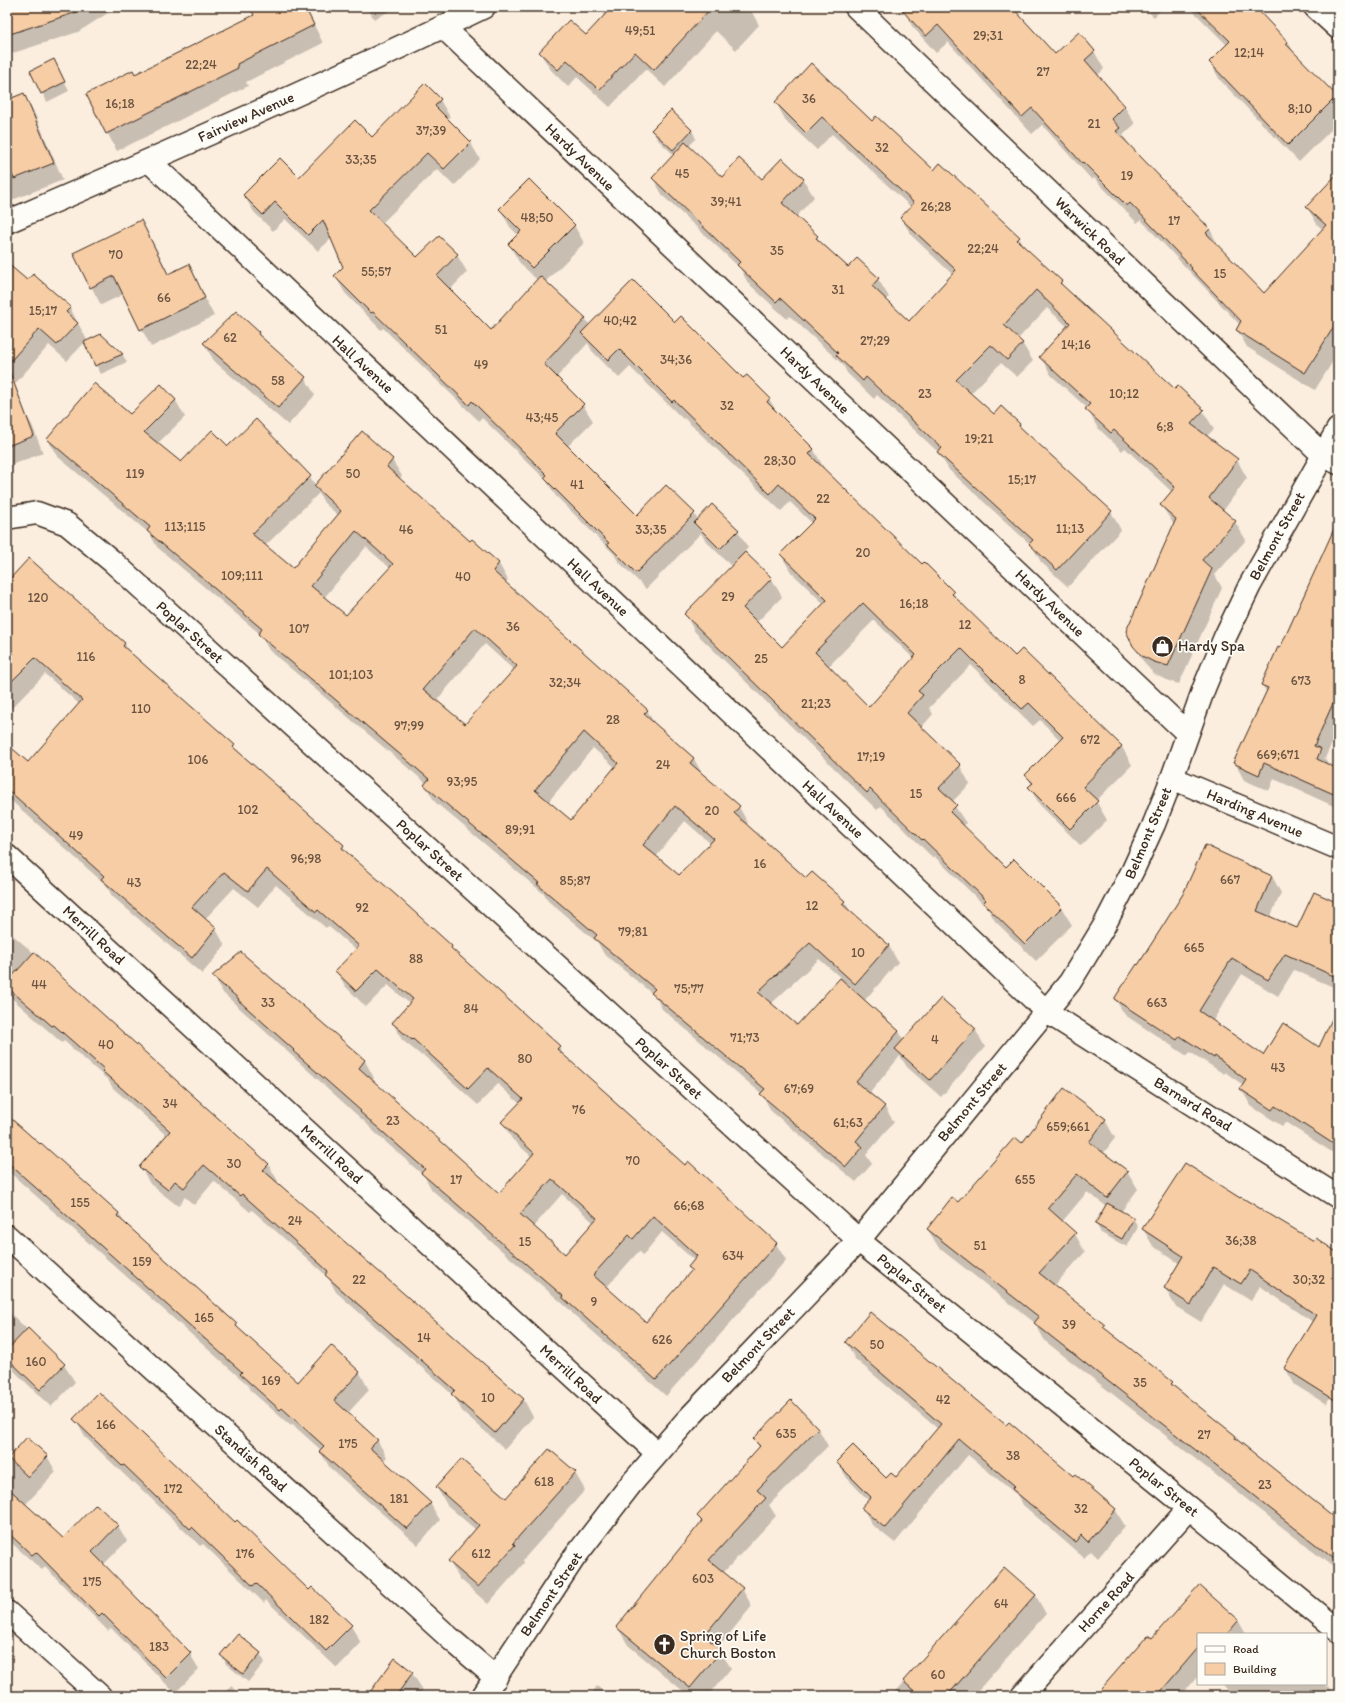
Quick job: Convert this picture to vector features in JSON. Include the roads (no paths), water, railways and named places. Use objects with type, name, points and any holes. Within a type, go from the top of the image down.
[{"type":"street","name":"Fairview Avenue","points":[[7,222],[149,161],[484,7]]},
{"type":"street","name":"Warwick Road","points":[[856,7],[1331,459]]},
{"type":"street","points":[[1315,7],[1338,28]]},
{"type":"street","name":"Hardy Avenue","points":[[443,27],[1187,734]]},
{"type":"street","name":"Hall Avenue","points":[[149,161],[1047,1012]]},
{"type":"street","name":"Belmont Street","points":[[483,1696],[592,1534],[631,1484],[686,1421],[859,1240],[1070,982],[1119,898],[1154,824],[1204,688],[1225,637],[1250,585],[1331,459],[1338,429]]},
{"type":"street","name":"Poplar Street","points":[[7,518],[37,513],[67,524],[113,562],[859,1240],[1338,1631]]},
{"type":"street","name":"Harding Avenue","points":[[1172,778],[1338,848]]},
{"type":"street","name":"Merrill Road","points":[[7,856],[657,1453]]},
{"type":"street","name":"Barnard Road","points":[[1047,1012],[1338,1197]]},
{"type":"street","name":"Standish Road","points":[[7,1236],[453,1641],[496,1678]]},
{"type":"street","name":"Horne Road","points":[[1022,1696],[1189,1508]]},
{"type":"street","points":[[7,1612],[100,1696]]},
{"type":"place","name":"Hardy Spa","points":[[1163,646]]},
{"type":"place","name":"Spring of Life Church Boston","points":[[664,1645]]}]
